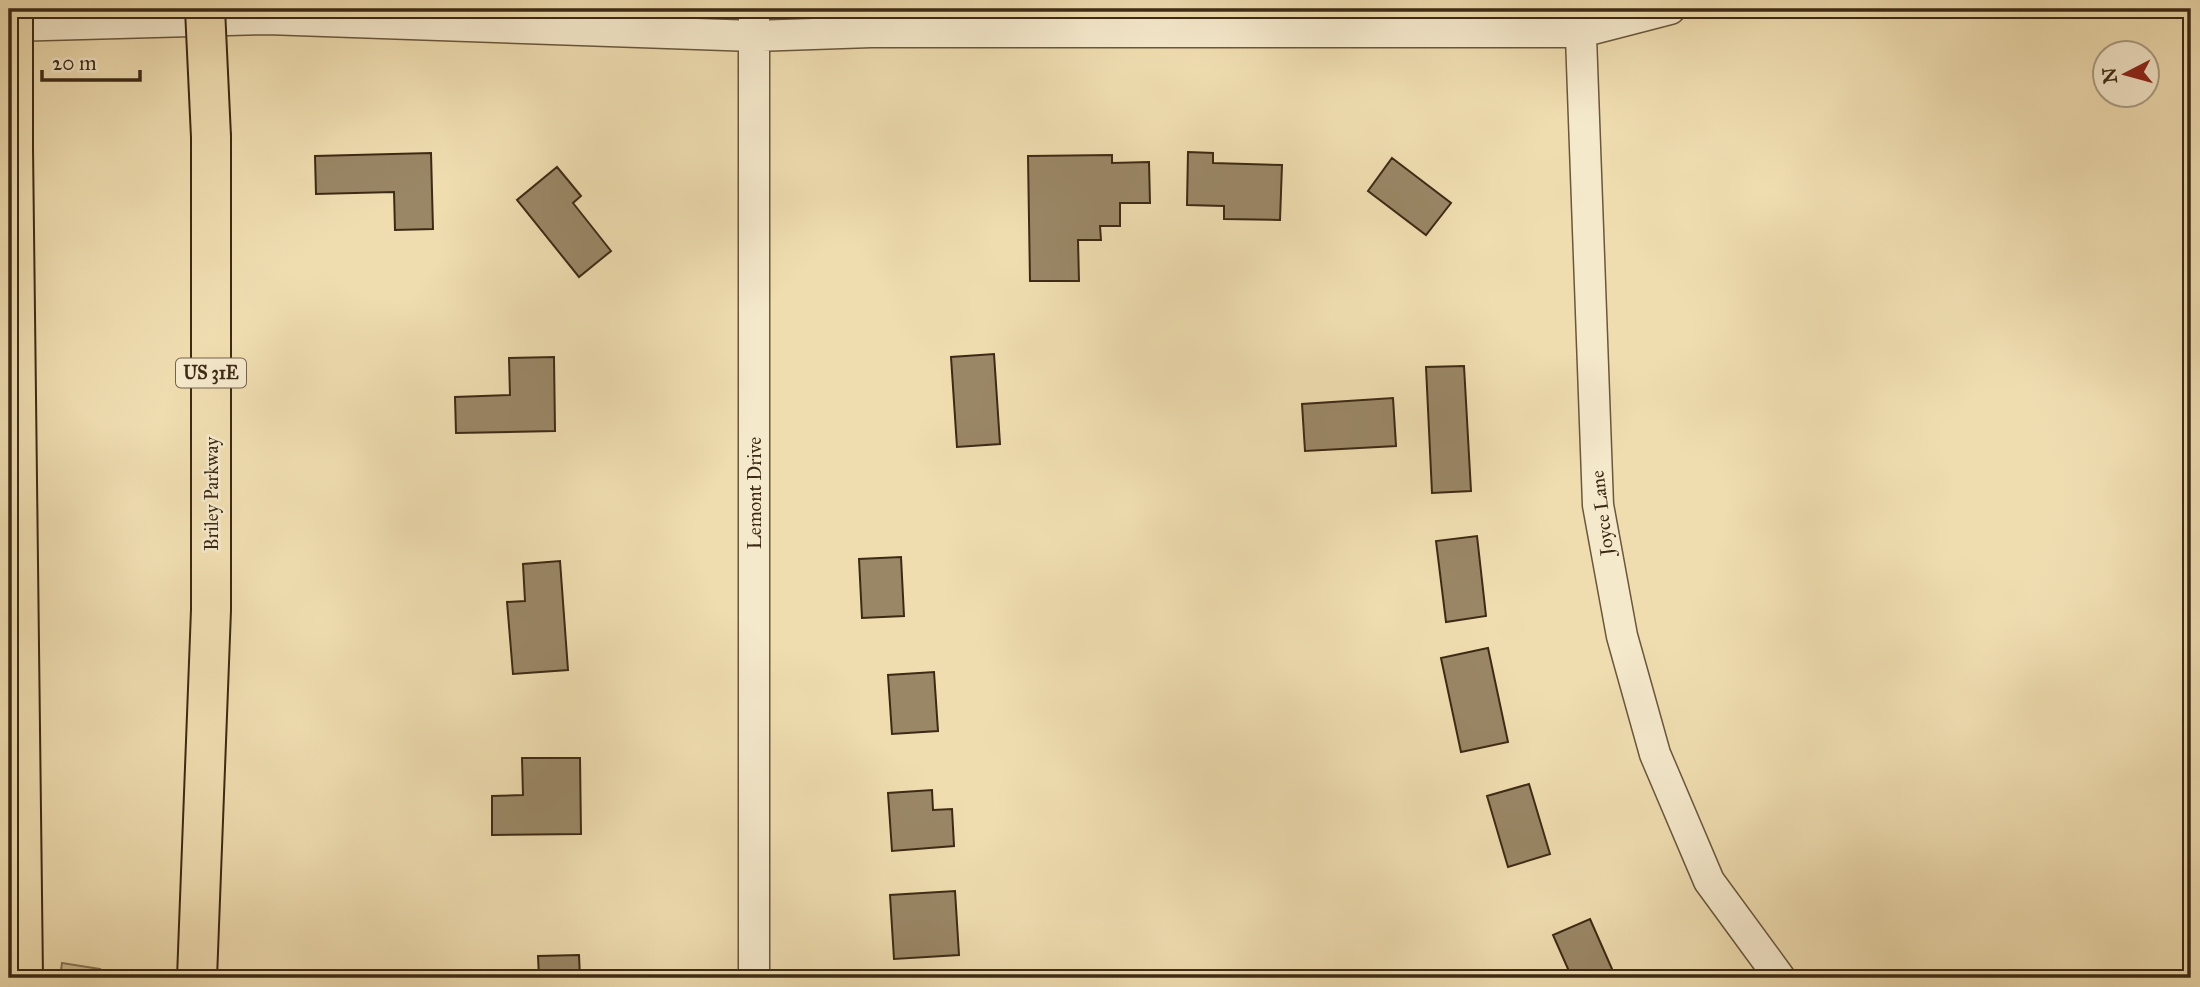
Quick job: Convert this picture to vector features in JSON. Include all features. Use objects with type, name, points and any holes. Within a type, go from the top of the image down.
[{"type":"highway","points":[[13,9],[23,978]]},
{"type":"highway","name":"Briley Parkway","points":[[197,978],[211,610],[211,137],[205,9]]},
{"type":"street","points":[[9,26],[267,19],[754,22],[872,32],[1580,20],[1670,9]]},
{"type":"street","name":"Joyce Lane","points":[[1580,20],[1598,506],[1622,636],[1654,754],[1709,881],[1780,978]]},
{"type":"street","name":"Lemont Drive","points":[[754,22],[754,978]]},
{"type":"shaded area","points":[[62,963],[100,969],[98,974],[106,978],[60,978]]},
{"type":"building","points":[[1188,152],[1213,153],[1213,163],[1282,165],[1280,220],[1224,219],[1224,206],[1187,205]]},
{"type":"building","points":[[431,153],[433,229],[395,230],[394,192],[316,194],[315,156]]},
{"type":"building","points":[[1112,155],[1112,163],[1149,162],[1150,203],[1120,203],[1120,226],[1100,226],[1101,240],[1078,240],[1079,281],[1030,281],[1028,156]]},
{"type":"building","points":[[1392,158],[1451,203],[1426,235],[1368,191]]},
{"type":"building","points":[[557,167],[581,196],[573,203],[611,251],[579,277],[517,200]]},
{"type":"building","points":[[994,354],[1000,444],[957,447],[951,357]]},
{"type":"building","points":[[554,357],[555,431],[456,433],[455,397],[510,395],[509,358]]},
{"type":"building","points":[[1464,366],[1471,491],[1432,493],[1426,367]]},
{"type":"building","points":[[1393,398],[1396,446],[1305,451],[1302,404]]},
{"type":"building","points":[[1477,536],[1486,616],[1446,622],[1436,541]]},
{"type":"building","points":[[901,557],[904,616],[862,618],[859,559]]},
{"type":"building","points":[[560,561],[568,670],[513,674],[507,602],[525,601],[523,564]]},
{"type":"building","points":[[1488,648],[1508,742],[1461,752],[1441,658]]},
{"type":"building","points":[[934,672],[938,731],[892,734],[888,675]]},
{"type":"building","points":[[522,758],[580,758],[581,834],[492,835],[492,796],[523,795]]},
{"type":"building","points":[[1529,784],[1550,854],[1508,867],[1487,796]]},
{"type":"building","points":[[932,790],[933,810],[952,809],[954,846],[892,851],[888,793]]},
{"type":"building","points":[[955,891],[959,955],[894,959],[890,895]]},
{"type":"building","points":[[1590,919],[1616,978],[1572,978],[1553,935]]},
{"type":"building","points":[[579,955],[580,978],[539,978],[538,956]]}]
